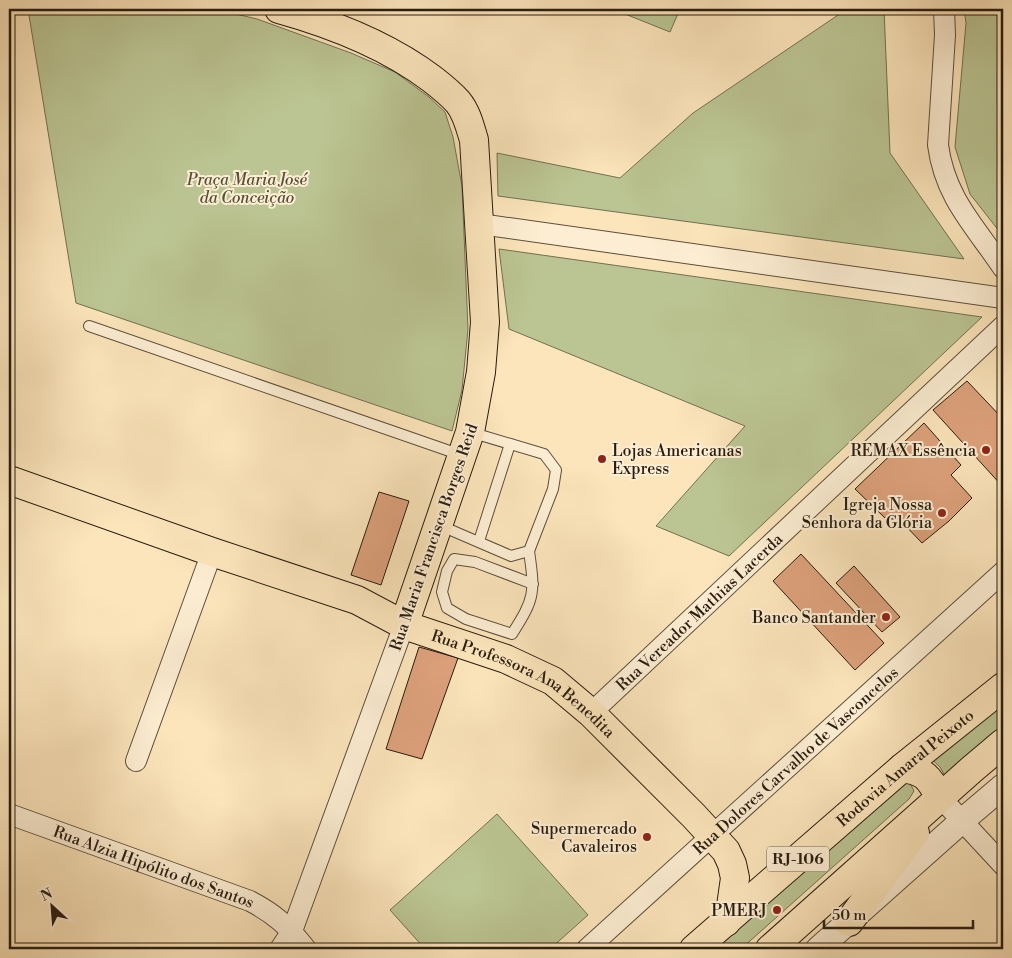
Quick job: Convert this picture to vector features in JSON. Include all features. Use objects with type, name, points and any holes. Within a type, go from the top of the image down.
[{"type":"highway","name":"Rua Maria Francisca Borges Reid","points":[[279,9],[302,15],[371,41],[421,71],[445,89],[458,102],[469,120],[474,140],[485,322],[481,372],[466,444],[438,524],[434,568],[404,625]]},
{"type":"highway","name":"Rua Professora Ana Benedita","points":[[9,480],[212,552],[358,600],[404,625],[506,660],[553,681],[591,713],[726,851],[732,864],[735,878],[726,922]]},
{"type":"highway","points":[[358,600],[377,604],[396,602],[412,591],[434,568]]},
{"type":"highway","name":"Rodovia Amaral Peixoto","points":[[694,949],[902,768],[1003,687]]},
{"type":"highway","name":"RJ-106","points":[[770,949],[1003,743]]},
{"type":"highway","points":[[849,922],[906,848],[940,797],[927,776],[914,770],[902,768]]},
{"type":"street","points":[[944,9],[945,35],[938,146],[940,161],[952,195],[1003,268]]},
{"type":"street","points":[[480,224],[1003,298]]},
{"type":"street","name":"Rua Vereador Mathias Lacerda","points":[[591,713],[1003,326]]},
{"type":"street","points":[[136,761],[212,552]]},
{"type":"street","name":"Rua Dolores Carvalho de Vasconcelos","points":[[587,949],[713,837],[1003,572]]},
{"type":"street","name":"Rua Maria Francisca Borges Reid","points":[[280,949],[292,931],[404,625]]},
{"type":"street","points":[[818,949],[1003,786]]},
{"type":"street","points":[[940,797],[1003,865]]},
{"type":"street","name":"Rua Alzia Hipólito dos Santos","points":[[9,814],[250,901],[270,911],[292,931]]},
{"type":"street","points":[[292,931],[306,949]]},
{"type":"lane","points":[[89,326],[466,444],[510,444],[544,454],[556,470],[553,488],[529,551],[533,584],[528,608],[512,634],[466,619],[447,608],[434,568],[454,559],[475,562],[533,584]]},
{"type":"lane","points":[[479,541],[510,444]]},
{"type":"lane","points":[[438,524],[511,556],[529,551]]},
{"type":"green space","name":"Praça Maria José da Conceição","points":[[28,9],[215,9],[257,19],[351,53],[395,72],[429,97],[445,112],[453,137],[462,186],[468,329],[462,390],[452,431],[76,303]]},
{"type":"green space","points":[[622,9],[680,9],[670,32],[620,12]]},
{"type":"green space","points":[[847,9],[884,9],[890,153],[964,259],[498,196],[497,153],[620,178],[693,113]]},
{"type":"green space","points":[[964,9],[1003,9],[1003,236],[970,194],[955,147],[966,23]]},
{"type":"green space","points":[[499,249],[982,317],[729,556],[656,526],[745,426],[509,329]]},
{"type":"green space","points":[[1003,701],[1003,728],[948,781],[940,767],[927,755]]},
{"type":"green space","points":[[899,779],[910,783],[914,791],[909,799],[741,949],[710,949]]},
{"type":"green space","points":[[497,814],[588,915],[550,949],[425,949],[390,910]]},
{"type":"building","name":"REMAX Essência","points":[[967,381],[1003,419],[1003,487],[933,410]]},
{"type":"building","points":[[924,423],[961,465],[951,475],[972,498],[949,521],[922,543],[900,520],[885,518],[855,489]]},
{"type":"building","points":[[379,492],[409,501],[381,585],[351,575]]},
{"type":"building","points":[[801,554],[884,643],[855,670],[773,581]]},
{"type":"building","points":[[854,566],[900,617],[882,632],[836,583]]},
{"type":"building","points":[[419,647],[458,658],[422,759],[386,749]]},
{"type":"place","name":"REMAX Essência","points":[[986,450]]},
{"type":"place","name":"Lojas Americanas Express","points":[[602,459]]},
{"type":"place","name":"Igreja Nossa Senhora da Glória","points":[[942,513]]},
{"type":"place","name":"Banco Santander","points":[[886,617]]},
{"type":"place","name":"Supermercado Cavaleiros","points":[[647,837]]},
{"type":"place","name":"PMERJ","points":[[777,910]]}]
